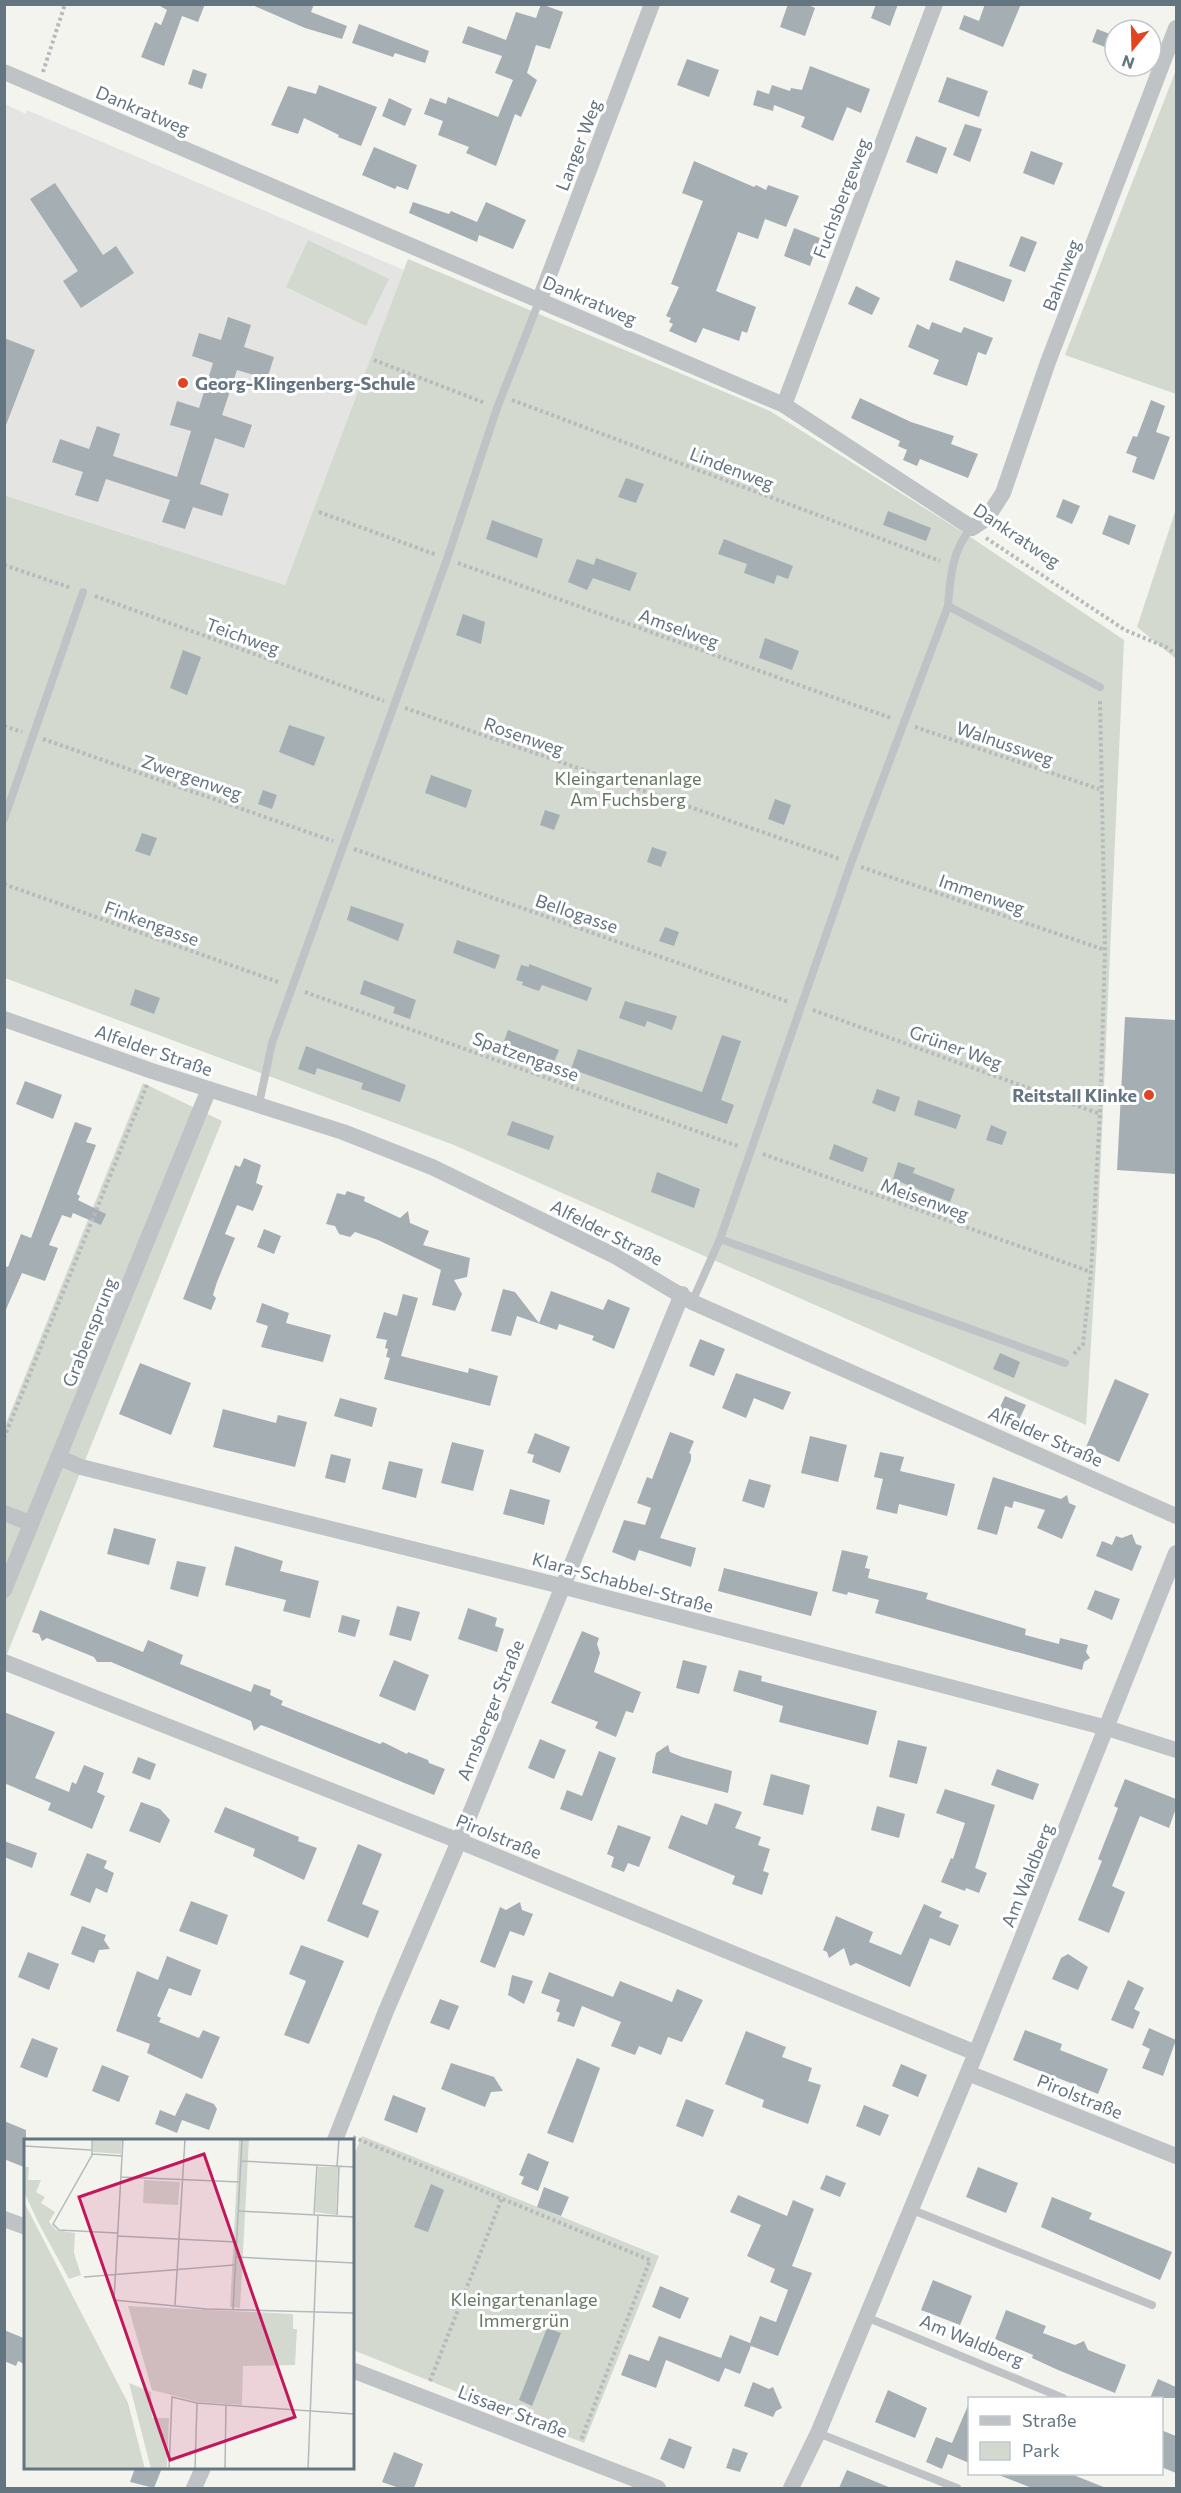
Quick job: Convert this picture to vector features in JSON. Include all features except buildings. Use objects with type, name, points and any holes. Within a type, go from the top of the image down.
[{"type":"street","name":"Fuchsbergeweg","points":[[784,405],[934,4]]},
{"type":"street","name":"Langer Weg","points":[[540,299],[651,5]]},
{"type":"street","name":"Bahnweg","points":[[972,528],[987,518],[1003,493],[1048,362],[1176,28]]},
{"type":"street","name":"Dankratweg","points":[[4,72],[784,405],[972,528]]},
{"type":"street","name":"Alfelder Straße","points":[[4,1019],[152,1071],[343,1132],[432,1167],[615,1256],[687,1298],[1176,1516]]},
{"type":"street","name":"Grabensprung","points":[[4,1590],[209,1089]]},
{"type":"street","name":"Arnsberger Straße","points":[[337,2136],[561,1586],[687,1298]]},
{"type":"street","name":"Klara-Schabbel-Straße","points":[[58,1457],[81,1467],[561,1586],[1107,1728],[1132,1738],[1176,1749]]},
{"type":"street","points":[[4,1513],[30,1523]]},
{"type":"street","name":"Am Waldberg","points":[[791,2488],[818,2433],[976,2054],[1176,1553]]},
{"type":"street","name":"Pirolstraße","points":[[4,1662],[459,1841],[976,2054]]},
{"type":"street","name":"Pirolstraße","points":[[968,2073],[1176,2156]]},
{"type":"street","points":[[4,2219],[24,2226]]},
{"type":"street","name":"Lissaer Straße","points":[[354,2371],[658,2488]]},
{"type":"street","points":[[194,2488],[203,2469]]},
{"type":"lane","points":[[259,1104],[272,1043],[291,987],[447,559],[497,408],[540,299]]},
{"type":"lane","points":[[687,1298],[720,1239],[851,863],[902,722],[948,606],[952,565],[966,534],[972,528]]},
{"type":"lane","points":[[4,819],[83,592]]},
{"type":"lane","points":[[948,606],[1100,687]]},
{"type":"lane","points":[[720,1239],[1065,1363]]},
{"type":"lane","points":[[910,2209],[1152,2305]]},
{"type":"lane","name":"Am Waldberg","points":[[866,2317],[1061,2397]]},
{"type":"lane","points":[[818,2433],[957,2488]]},
{"type":"path","points":[[39,87],[65,4]]},
{"type":"path","points":[[374,360],[497,408]]},
{"type":"path","name":"Lindenweg","points":[[502,397],[952,565]]},
{"type":"path","name":"Amselweg","points":[[319,512],[902,722]]},
{"type":"path","name":"Dankratweg","points":[[972,528],[1125,630],[1166,647],[1176,654]]},
{"type":"path","name":"Teichweg","points":[[4,565],[393,705]]},
{"type":"path","points":[[1065,1363],[1083,1344],[1091,1272],[1100,1113],[1104,950],[1099,789],[1100,687]]},
{"type":"path","name":"Rosenweg","points":[[393,705],[851,863]]},
{"type":"path","name":"Walnussweg","points":[[902,722],[1099,789]]},
{"type":"path","name":"Zwergenweg","points":[[32,735],[342,845]]},
{"type":"path","name":"Bellogasse","points":[[342,845],[802,1006]]},
{"type":"path","name":"Immenweg","points":[[851,863],[1104,950]]},
{"type":"path","name":"Finkengasse","points":[[4,884],[291,987]]},
{"type":"path","name":"Spatzengasse","points":[[291,987],[751,1150]]},
{"type":"path","name":"Grüner Weg","points":[[802,1006],[1100,1113]]},
{"type":"path","points":[[4,1438],[152,1071]]},
{"type":"path","name":"Meisenweg","points":[[751,1150],[1091,1272]]},
{"type":"path","points":[[354,2142],[502,2198],[650,2260],[575,2456]]},
{"type":"path","points":[[424,2398],[502,2198]]},
{"type":"shaded area","name":"Georg-Klingenberg-Schule","points":[[5,104],[26,114],[27,110],[404,270],[285,585],[5,495]]},
{"type":"green space","points":[[1176,70],[1176,394],[1065,355]]},
{"type":"green space","points":[[308,240],[389,279],[366,326],[286,287]]},
{"type":"green space","name":"Kleingartenanlage Am Fuchsberg","points":[[408,259],[770,411],[966,534],[1124,640],[1097,1244],[1086,1425],[454,1145],[5,978],[4,495],[285,585]]},
{"type":"green space","points":[[1176,509],[1176,659],[1137,627]]},
{"type":"green space","points":[[143,1083],[222,1121],[5,1659],[5,1426]]},
{"type":"green space","name":"Kleingartenanlage Immergrün","points":[[362,2136],[659,2256],[584,2443],[354,2350],[354,2154]]},
{"type":"place","name":"Georg-Klingenberg-Schule","points":[[183,383]]},
{"type":"place","name":"Reitstall Klinke","points":[[1149,1095]]}]
